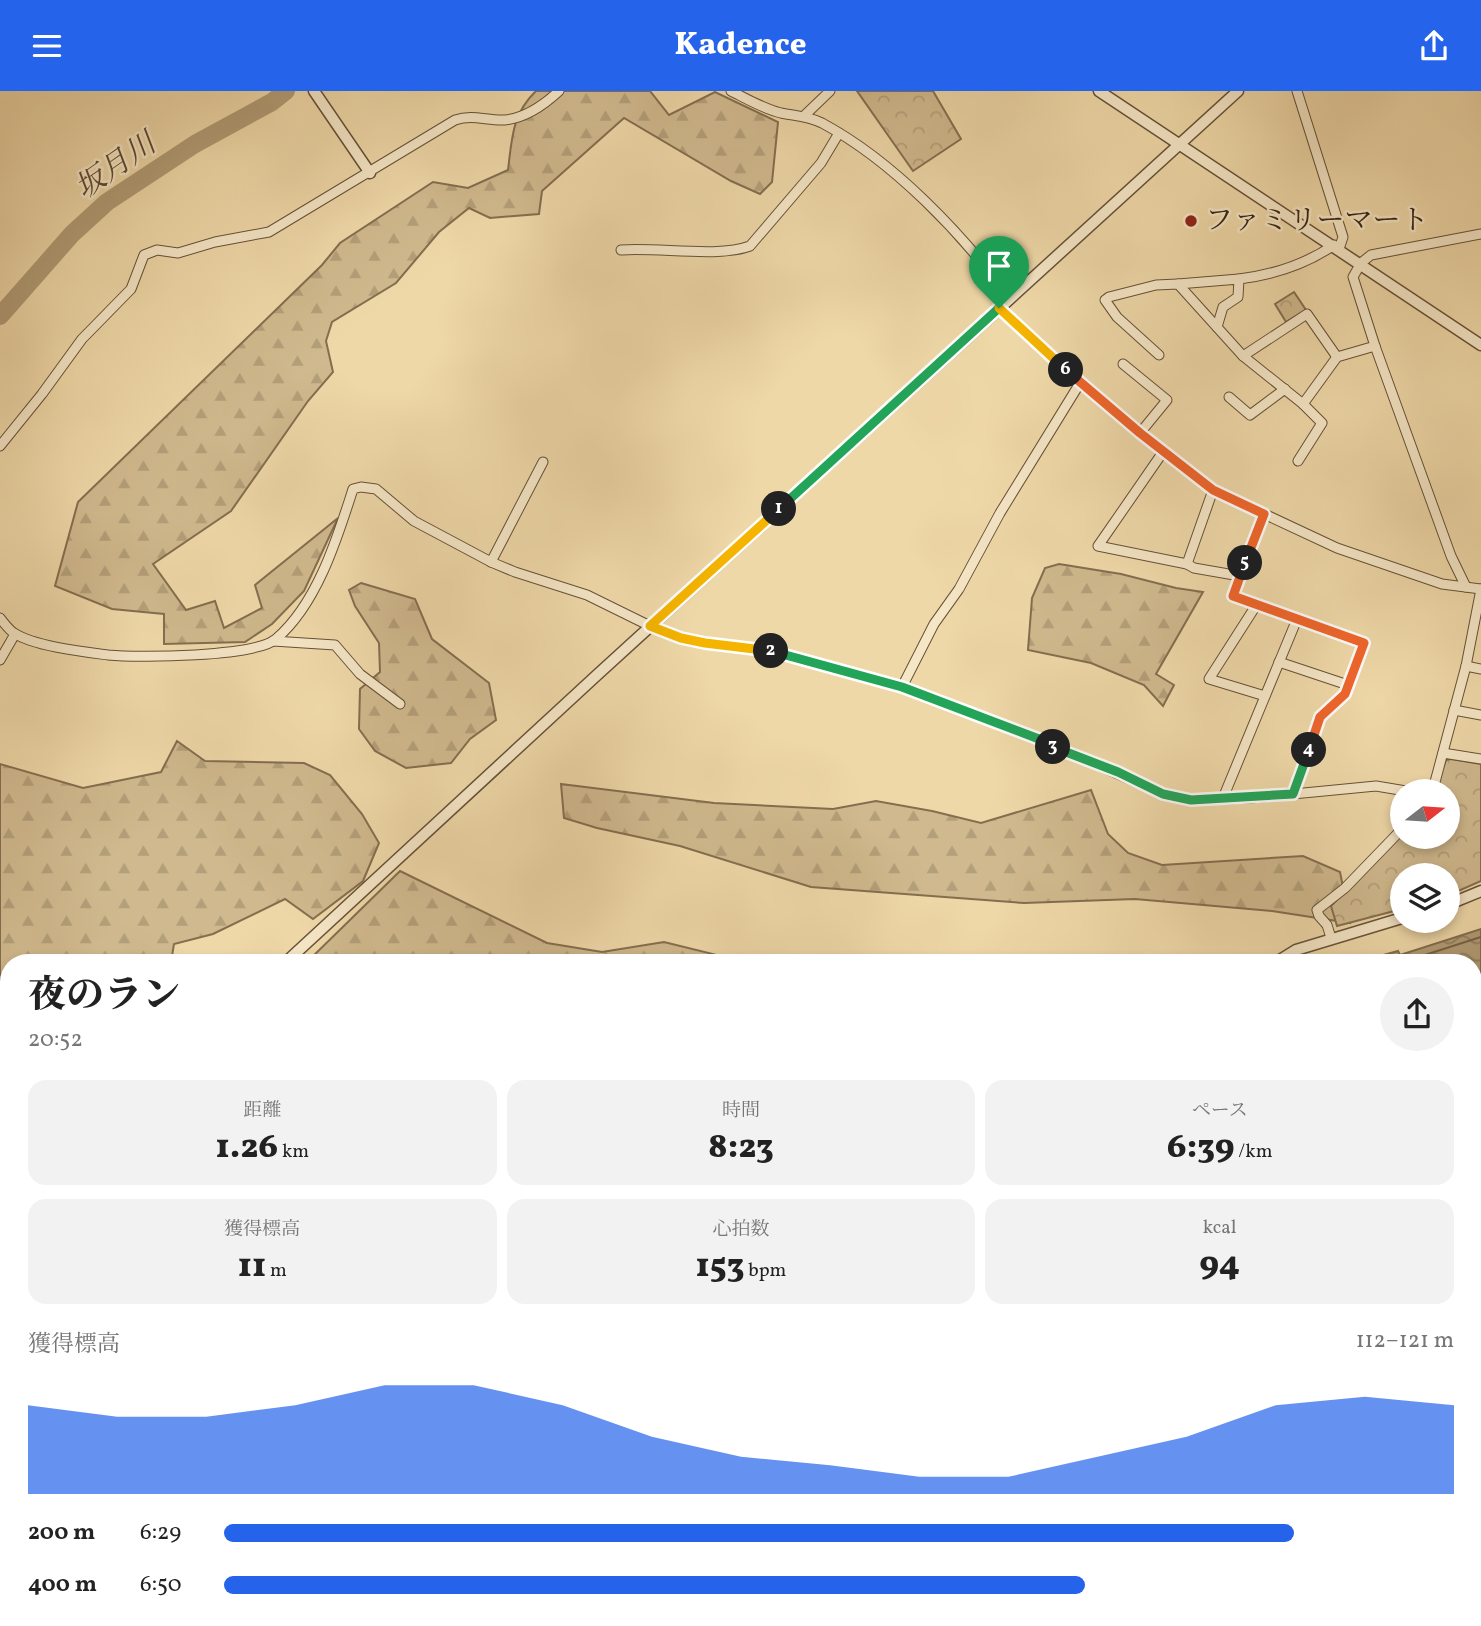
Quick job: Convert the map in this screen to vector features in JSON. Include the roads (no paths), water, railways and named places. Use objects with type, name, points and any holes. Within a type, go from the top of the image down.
[{"type":"street","points":[[0,446],[82,339],[131,289],[144,255],[157,250],[178,253],[215,242],[269,232],[455,120],[467,116],[504,120],[519,116],[543,105],[559,91]]},
{"type":"street","points":[[732,91],[781,113],[805,115],[862,147],[944,221],[986,267],[1010,299]]},
{"type":"street","points":[[1099,91],[1481,345]]},
{"type":"street","points":[[295,954],[650,626],[1238,91]]},
{"type":"street","points":[[1159,355],[1117,317],[1105,300],[1156,285],[1268,275],[1337,247],[1343,237],[1297,91]]},
{"type":"street","points":[[805,115],[826,92]]},
{"type":"street","points":[[315,94],[370,173]]},
{"type":"street","points":[[621,250],[648,248],[735,252],[750,246],[821,163],[839,133]]},
{"type":"street","points":[[1466,587],[1451,556],[1375,346],[1353,277],[1361,263],[1371,255],[1481,234]]},
{"type":"street","points":[[1217,327],[1223,307],[1238,297],[1239,279]]},
{"type":"street","points":[[1178,284],[1243,356],[1303,404],[1322,423],[1298,461]]},
{"type":"street","points":[[999,308],[1080,383],[1213,490],[1337,548],[1442,584],[1481,589],[1466,666],[1436,779]]},
{"type":"street","points":[[1243,356],[1307,314],[1337,357]]},
{"type":"street","points":[[1303,404],[1337,357],[1375,346]]},
{"type":"street","points":[[1123,364],[1167,400],[1140,433]]},
{"type":"street","points":[[902,687],[934,624],[959,589],[1018,482],[1080,383]]},
{"type":"street","points":[[1229,397],[1250,415],[1284,389]]},
{"type":"street","points":[[1163,452],[1098,545],[1240,576]]},
{"type":"street","points":[[491,562],[543,462]]},
{"type":"street","points":[[0,618],[15,634],[69,649],[109,655],[222,653],[262,647],[274,641],[293,622],[306,602],[335,543],[353,489],[361,487],[376,489],[414,521],[491,562],[587,596],[681,638],[777,652],[902,687],[1039,739],[1163,794],[1191,800],[1376,786],[1390,788]]},
{"type":"street","points":[[1187,564],[1213,490]]},
{"type":"street","points":[[1264,514],[1233,596],[1364,643],[1345,694],[1320,717],[1293,794]]},
{"type":"street","points":[[1257,604],[1209,679],[1265,696]]},
{"type":"street","points":[[1223,799],[1297,619]]},
{"type":"street","points":[[0,660],[15,634]]},
{"type":"street","points":[[274,641],[335,645],[360,674],[400,703]]},
{"type":"street","points":[[1279,662],[1348,685]]},
{"type":"street","points":[[1466,666],[1481,669]]},
{"type":"street","points":[[1454,710],[1481,715]]},
{"type":"street","points":[[1443,753],[1481,759]]},
{"type":"street","points":[[1331,938],[1317,909],[1345,888],[1390,841]]},
{"type":"street","points":[[1460,900],[1481,891]]},
{"type":"street","points":[[1290,954],[1331,938],[1390,921]]},
{"type":"water","points":[[1481,929],[1481,954],[1403,954]]},
{"type":"waterway","name":"坂月川","points":[[0,316],[72,234],[107,202],[195,144],[272,102],[286,91]]},
{"type":"place","name":"ファミリーマート","points":[[1191,221]]}]
